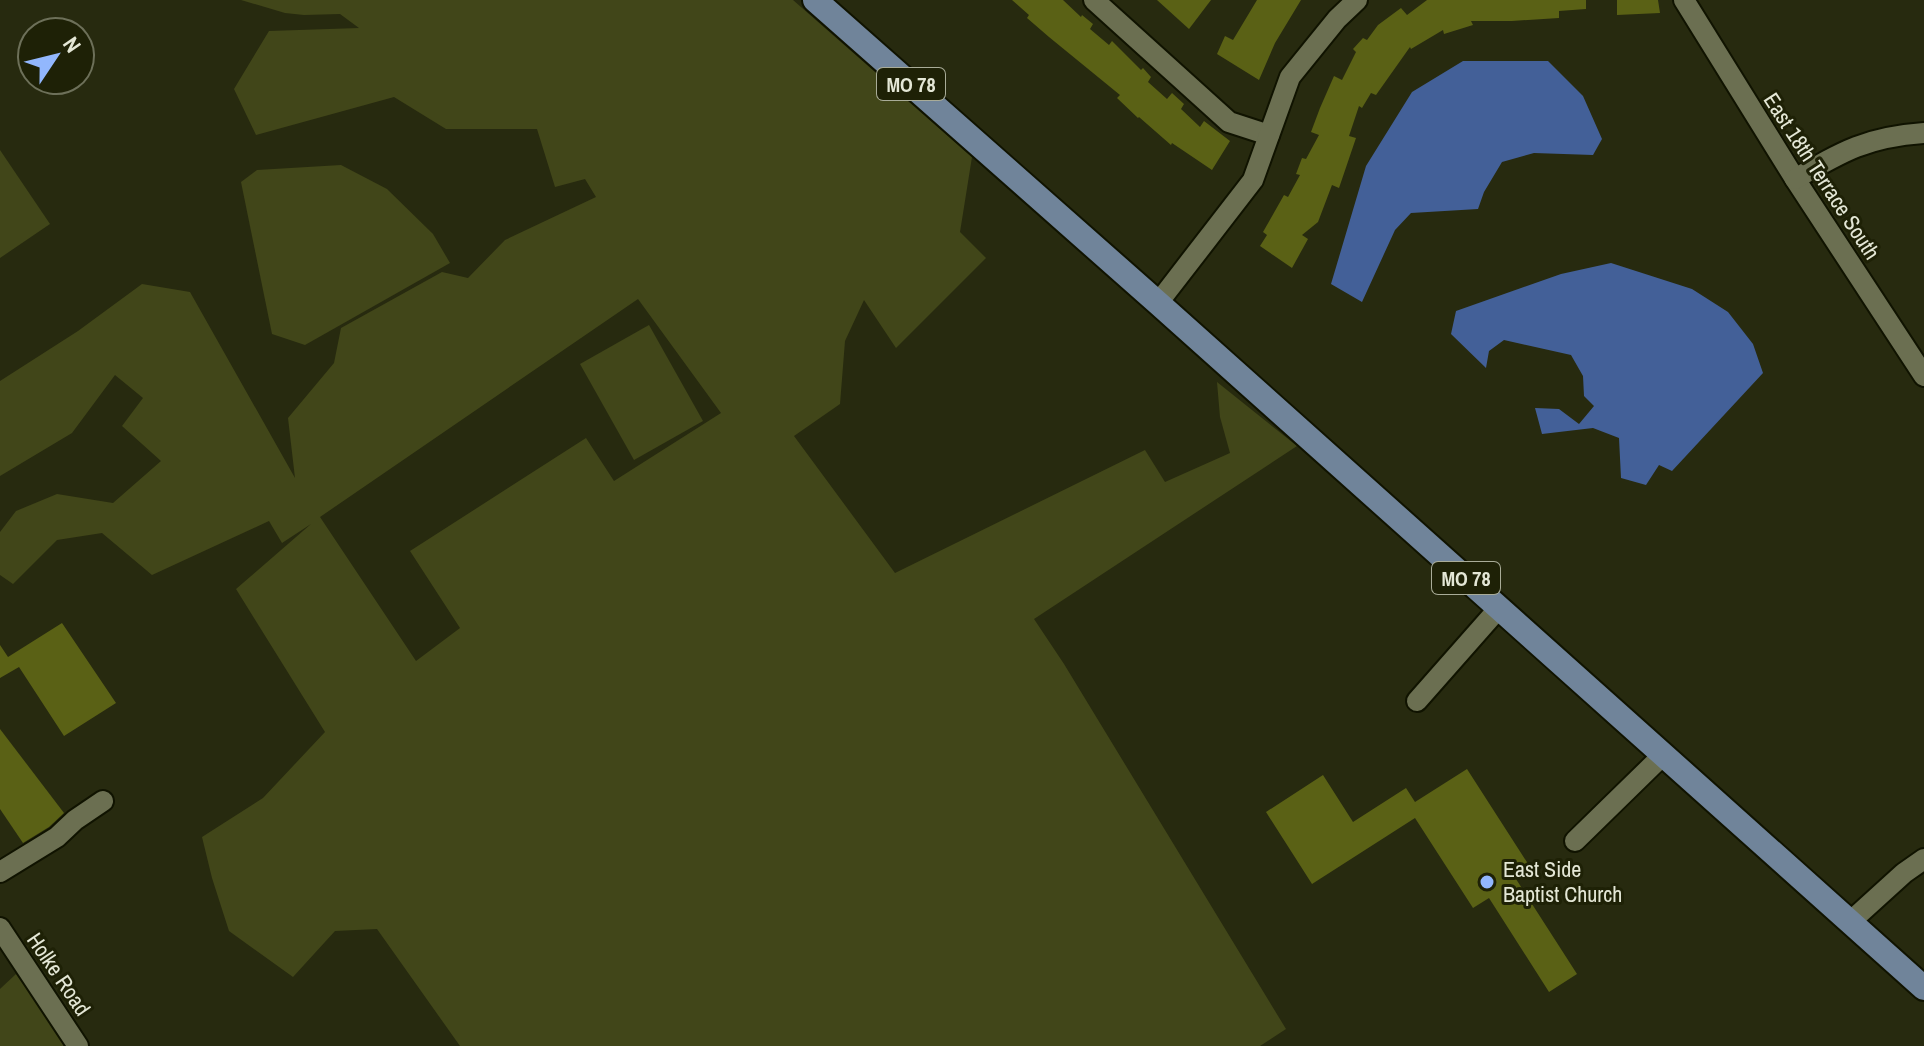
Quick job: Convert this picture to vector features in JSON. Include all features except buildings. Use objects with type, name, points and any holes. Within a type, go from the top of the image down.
[{"type":"main road","name":"MO 78","points":[[815,0],[1924,988]]},
{"type":"street","points":[[1158,303],[1253,180],[1290,77],[1337,19],[1357,0]]},
{"type":"street","name":"East 18th Terrace South","points":[[1684,0],[1795,179],[1924,376]]},
{"type":"street","points":[[1105,4],[1229,122],[1269,135]]},
{"type":"street","points":[[1795,179],[1856,145],[1880,138],[1924,133]]},
{"type":"street","points":[[1417,701],[1499,608]]},
{"type":"street","points":[[1575,841],[1663,755]]},
{"type":"street","points":[[0,872],[57,837],[103,801]]},
{"type":"street","points":[[1850,922],[1924,859]]},
{"type":"street","name":"Holke Road","points":[[0,928],[78,1046]]},
{"type":"green space","points":[[241,0],[793,0],[972,157],[960,232],[986,258],[896,348],[864,300],[845,341],[840,404],[794,436],[895,573],[1145,450],[1165,482],[1230,453],[1220,417],[1217,382],[1297,446],[1034,619],[1286,1029],[1260,1046],[460,1046],[377,929],[335,931],[293,977],[229,931],[202,837],[263,798],[325,732],[236,589],[311,524],[282,543],[269,521],[152,575],[102,533],[57,540],[13,584],[0,575],[0,532],[16,511],[57,494],[113,503],[161,461],[122,426],[143,398],[115,375],[72,433],[0,476],[0,381],[78,331],[142,284],[190,292],[295,478],[288,418],[334,363],[341,328],[442,272],[468,278],[505,240],[596,197],[585,179],[555,187],[537,129],[446,129],[394,97],[256,135],[234,89],[269,31],[359,28],[340,14],[285,13]],"holes":[[[638,299],[721,413],[614,481],[586,438],[410,551],[460,628],[416,661],[320,517]]]},
{"type":"green space","points":[[0,150],[50,224],[0,258]]},
{"type":"green space","points":[[341,165],[387,189],[433,234],[450,263],[305,345],[272,334],[241,182],[257,170]]},
{"type":"green space","points":[[649,325],[703,421],[634,460],[580,364]]},
{"type":"green space","points":[[16,974],[67,1046],[0,1046],[0,989]]},
{"type":"water","points":[[1463,61],[1548,61],[1583,96],[1602,139],[1593,155],[1534,153],[1502,162],[1478,209],[1411,213],[1395,230],[1362,302],[1331,284],[1366,166],[1412,92]]},
{"type":"water","points":[[1611,263],[1692,289],[1728,312],[1753,344],[1763,373],[1672,471],[1659,465],[1646,485],[1621,478],[1619,438],[1593,428],[1542,434],[1535,408],[1559,409],[1579,424],[1594,406],[1584,396],[1583,376],[1571,355],[1504,340],[1489,351],[1486,368],[1451,334],[1456,311],[1561,274]]},
{"type":"place","name":"East Side Baptist Church","points":[[1487,882]]}]
